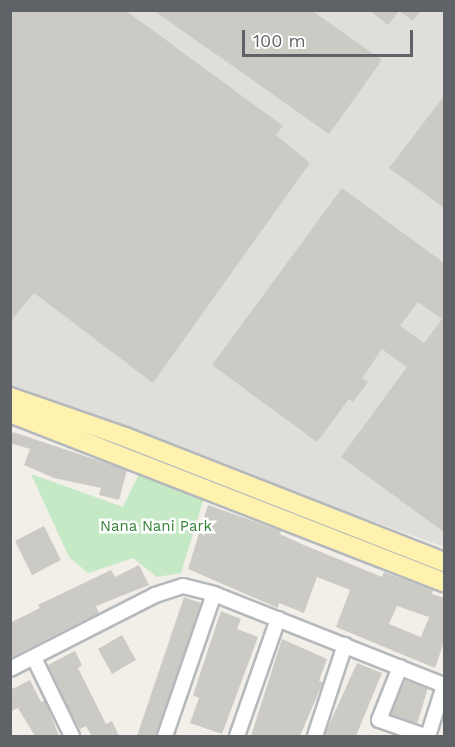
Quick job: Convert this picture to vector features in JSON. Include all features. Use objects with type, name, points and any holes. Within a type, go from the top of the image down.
[{"type":"main road","points":[[10,397],[125,437],[444,562]]},
{"type":"main road","points":[[10,413],[444,582]]},
{"type":"street","points":[[10,669],[168,590],[183,586],[214,594],[345,645],[400,667],[444,685],[427,736],[379,720],[400,667]]},
{"type":"street","points":[[165,736],[214,594]]},
{"type":"street","points":[[237,736],[278,619]]},
{"type":"street","points":[[315,736],[345,645]]},
{"type":"street","points":[[34,658],[72,736]]},
{"type":"shaded area","points":[[10,11],[444,11],[444,547],[11,390]]},
{"type":"green space","name":"Nana Nani Park","points":[[140,472],[204,498],[181,573],[157,577],[133,558],[88,573],[69,557],[31,474],[123,507]]},
{"type":"building","points":[[10,10],[125,10],[283,126],[276,135],[310,163],[153,383],[34,293],[10,322]]},
{"type":"building","points":[[153,10],[311,10],[382,60],[329,134]]},
{"type":"building","points":[[369,10],[421,10],[413,21],[399,11],[388,25]]},
{"type":"building","points":[[444,96],[444,208],[389,168]]},
{"type":"building","points":[[342,188],[444,263],[444,532],[341,457],[407,367],[382,349],[362,378],[368,382],[353,402],[349,399],[317,442],[212,365]],"holes":[[[418,302],[442,319],[424,343],[400,326]]]},
{"type":"building","points":[[13,432],[127,470],[119,500],[99,495],[101,488],[54,478],[24,465],[30,449],[10,443]]},
{"type":"building","points":[[208,505],[281,531],[280,534],[304,545],[382,577],[384,572],[433,590],[432,594],[444,598],[444,642],[435,668],[336,627],[350,590],[317,577],[304,613],[279,603],[278,608],[188,569]],"holes":[[[397,606],[429,617],[421,637],[389,624]]]},
{"type":"building","points":[[44,526],[61,560],[32,575],[15,541]]},
{"type":"building","points":[[139,565],[149,585],[96,606],[99,613],[10,658],[10,623],[40,608],[38,605],[111,570],[115,577]]},
{"type":"building","points":[[184,597],[201,603],[156,736],[137,736]]},
{"type":"building","points":[[221,611],[241,619],[237,629],[258,637],[222,734],[190,723],[199,698],[193,695]]},
{"type":"building","points":[[122,635],[136,660],[112,674],[98,649]]},
{"type":"building","points":[[282,639],[327,659],[319,681],[323,682],[300,736],[251,736]]},
{"type":"building","points":[[75,651],[82,665],[78,668],[106,724],[112,721],[119,736],[92,736],[86,726],[80,729],[71,713],[48,665]]},
{"type":"building","points":[[357,663],[382,673],[356,736],[324,736]]},
{"type":"building","points":[[30,680],[41,702],[45,700],[59,736],[35,736],[18,708],[10,712],[10,690]]},
{"type":"building","points":[[405,680],[428,688],[417,724],[391,715]]}]
